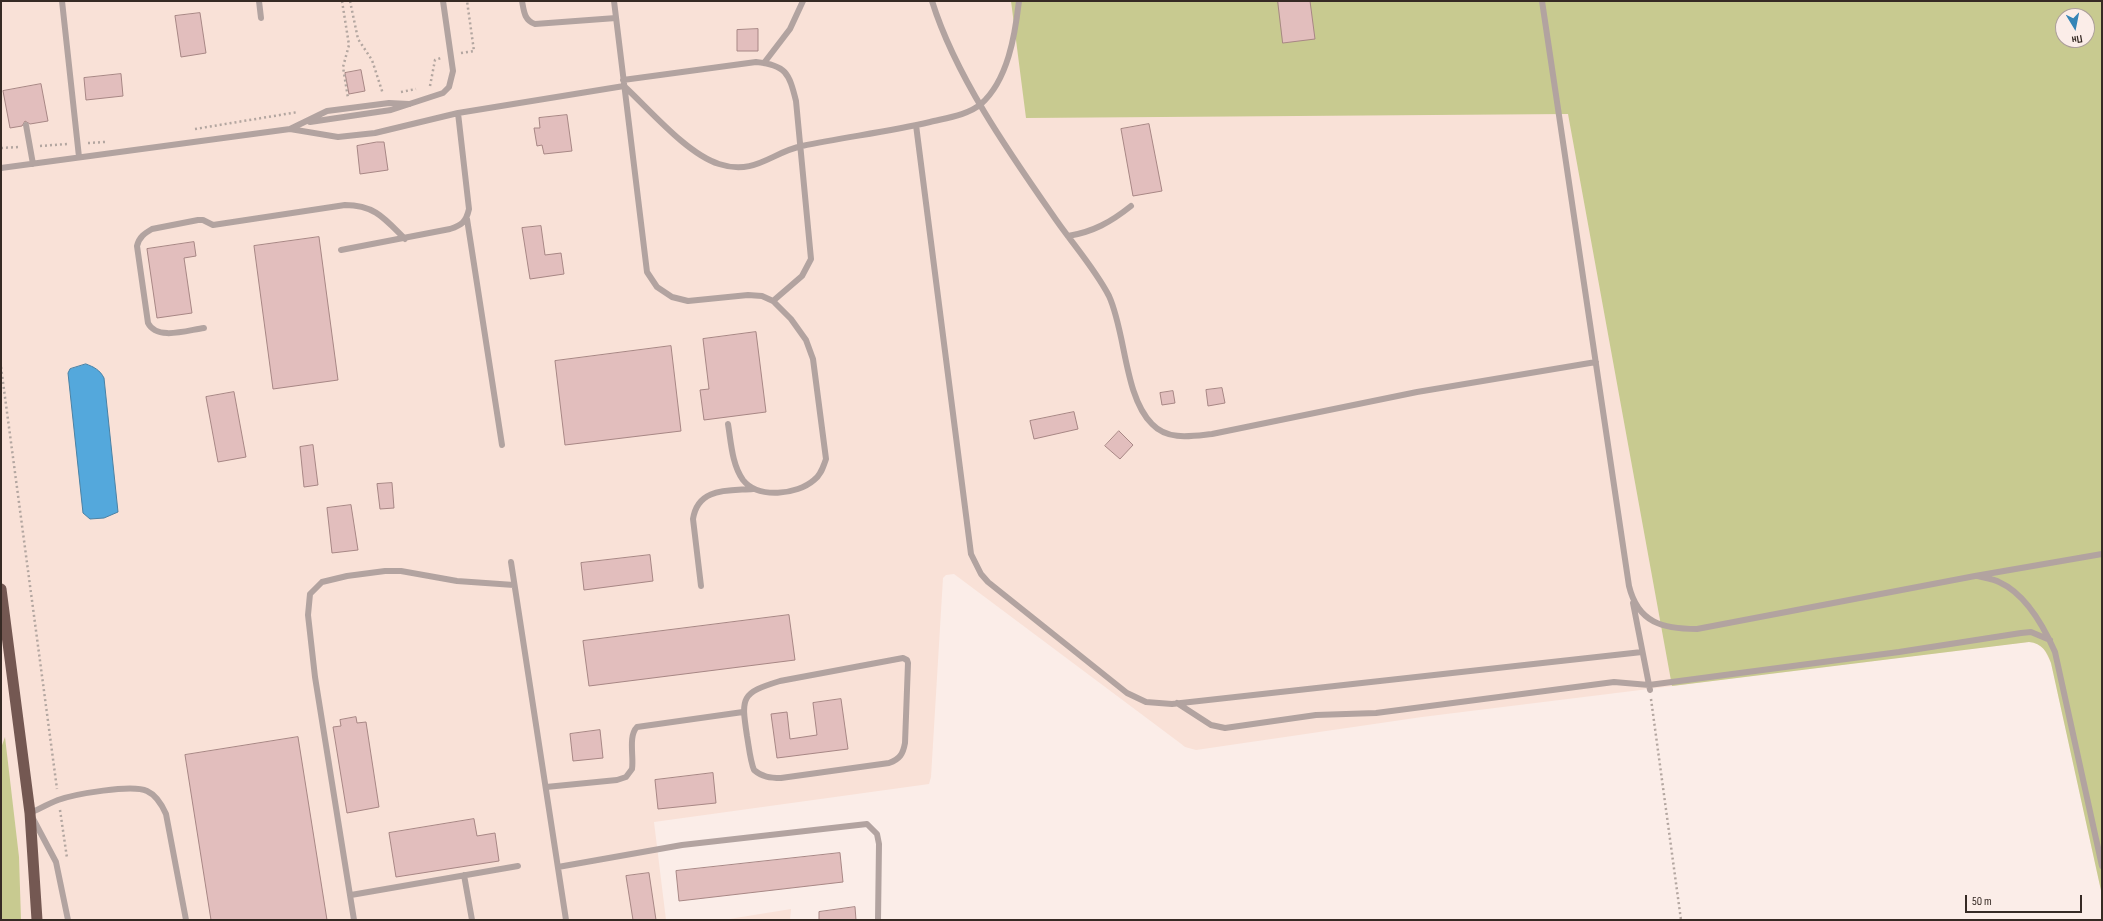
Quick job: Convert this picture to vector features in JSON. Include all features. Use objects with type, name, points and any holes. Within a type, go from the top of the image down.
[{"type":"highway","points":[[1,589],[30,813],[36,920]]},
{"type":"lane","points":[[62,1],[76,144],[79,157]]},
{"type":"lane","points":[[259,1],[261,18]]},
{"type":"lane","points":[[1,168],[290,129],[305,123],[391,110],[438,95],[449,87],[453,71],[443,1]]},
{"type":"lane","points":[[522,1],[526,17],[529,22],[535,24],[616,18]]},
{"type":"lane","points":[[614,1],[647,272],[657,287],[672,297],[688,301],[748,295],[762,296],[773,301],[799,327],[813,359],[826,459],[822,470],[814,480],[802,488],[788,491],[763,492],[753,489],[720,491],[709,494],[700,501],[694,509],[693,519],[701,586]]},
{"type":"lane","points":[[764,63],[790,29],[804,1]]},
{"type":"lane","points":[[932,1],[952,51],[980,104],[1068,236],[1098,278],[1115,311],[1132,385],[1144,414],[1152,424],[1161,431],[1185,437],[1212,434],[1417,392],[1596,362]]},
{"type":"lane","points":[[624,83],[690,148],[705,159],[735,168],[753,165],[800,146],[878,134],[960,114],[980,104],[1002,75],[1016,25],[1019,1]]},
{"type":"lane","points":[[1542,1],[1632,601],[1649,688]]},
{"type":"lane","points":[[290,129],[338,136],[375,133],[458,113],[624,83],[756,62],[773,64],[783,70],[791,83],[796,101],[811,260],[802,276],[773,301]]},
{"type":"lane","points":[[458,113],[469,209],[467,219],[502,446]]},
{"type":"lane","points":[[26,125],[33,164]]},
{"type":"lane","points":[[916,125],[971,554],[975,564],[988,582],[1127,692],[1146,702],[1177,704],[1642,652]]},
{"type":"lane","points":[[204,328],[165,333],[155,331],[148,323],[137,246],[139,240],[152,228],[198,220],[203,220],[213,225],[345,205],[359,205],[371,209],[380,215],[405,239]]},
{"type":"lane","points":[[1068,236],[1098,228],[1110,222],[1131,206]]},
{"type":"lane","points":[[341,250],[405,239],[455,228],[461,226],[467,219]]},
{"type":"lane","points":[[728,424],[737,470],[744,481],[753,489]]},
{"type":"lane","points":[[1632,601],[1647,617],[1658,625],[1683,629],[1697,629],[1975,576],[2102,554]]},
{"type":"lane","points":[[511,562],[566,920]]},
{"type":"lane","points":[[354,920],[315,677],[308,616],[310,594],[317,586],[330,580],[385,571],[407,572],[457,581],[514,585]]},
{"type":"lane","points":[[1975,576],[1999,582],[2012,590],[2032,612],[2050,640],[2059,665],[2102,866]]},
{"type":"lane","points":[[1177,704],[1210,725],[1225,728],[1316,715],[1384,712],[1614,682],[1649,688],[2021,633],[2031,632],[2050,640]]},
{"type":"lane","points":[[903,658],[907,660],[905,743],[901,756],[894,761],[780,778],[770,778],[760,775],[752,766],[743,712],[746,698],[750,693],[780,681],[903,658]]},
{"type":"lane","points":[[546,787],[617,780],[626,777],[632,769],[632,736],[633,731],[637,727],[743,712]]},
{"type":"lane","points":[[68,920],[56,862],[30,813],[58,800],[76,795],[128,788],[139,789],[152,794],[162,806],[170,827],[186,920]]},
{"type":"lane","points":[[558,867],[682,844],[867,824],[874,829],[878,839],[878,920]]},
{"type":"lane","points":[[351,895],[518,866]]},
{"type":"lane","points":[[464,876],[472,920]]},
{"type":"path","points":[[342,1],[349,45],[343,67],[349,102]]},
{"type":"path","points":[[350,1],[358,39],[372,60],[383,94]]},
{"type":"path","points":[[399,92],[430,87],[435,60],[451,55],[474,51],[467,1]]},
{"type":"path","points":[[376,96],[391,93]]},
{"type":"path","points":[[187,131],[303,111]]},
{"type":"path","points":[[1,148],[112,141]]},
{"type":"path","points":[[1,367],[58,800],[68,860]]},
{"type":"path","points":[[1649,688],[1681,920]]},
{"type":"shaded area","points":[[1,1],[2102,1],[2102,895],[2051,663],[2044,649],[2035,642],[1422,717],[1196,750],[1185,747],[954,574],[946,575],[943,578],[931,777],[929,784],[654,822],[666,920],[1,920]]},
{"type":"shaded area","points":[[791,909],[790,920],[723,920]]},
{"type":"green space","points":[[1011,1],[2102,1],[2102,895],[2051,663],[2046,652],[2037,644],[2029,642],[1672,686],[1568,114],[1026,118]]},
{"type":"green space","points":[[5,737],[19,857],[21,920],[1,920],[1,748]]},
{"type":"water","points":[[86,364],[96,369],[104,378],[118,512],[104,518],[90,519],[83,513],[68,373],[70,369]]},
{"type":"building","points":[[1278,1],[1310,1],[1315,39],[1283,43]]},
{"type":"building","points":[[200,13],[206,53],[181,57],[175,16]]},
{"type":"building","points":[[758,29],[758,51],[737,51],[737,30]]},
{"type":"building","points":[[361,70],[365,91],[349,94],[345,73]]},
{"type":"building","points":[[121,74],[123,96],[86,100],[84,78]]},
{"type":"building","points":[[41,84],[48,121],[30,124],[25,121],[22,126],[10,128],[3,91]]},
{"type":"building","points":[[567,115],[572,151],[544,154],[542,145],[537,146],[534,128],[540,128],[539,118]]},
{"type":"building","points":[[1149,124],[1162,191],[1133,196],[1121,129]]},
{"type":"building","points":[[384,142],[388,170],[360,174],[357,146]]},
{"type":"building","points":[[541,226],[545,255],[561,253],[564,274],[530,279],[522,228]]},
{"type":"building","points":[[319,237],[338,380],[273,389],[254,246]]},
{"type":"building","points":[[194,242],[196,256],[184,258],[192,313],[157,318],[147,249]]},
{"type":"building","points":[[756,332],[766,412],[704,420],[700,390],[709,389],[703,339]]},
{"type":"building","points":[[671,346],[681,431],[565,445],[555,361]]},
{"type":"building","points":[[1222,388],[1225,403],[1208,406],[1206,390]]},
{"type":"building","points":[[1173,391],[1175,403],[1162,405],[1160,393]]},
{"type":"building","points":[[234,392],[246,457],[218,462],[206,397]]},
{"type":"building","points":[[1074,412],[1078,429],[1034,439],[1030,421]]},
{"type":"building","points":[[1119,431],[1133,445],[1120,459],[1105,446]]},
{"type":"building","points":[[313,445],[318,485],[304,487],[300,447]]},
{"type":"building","points":[[392,483],[394,508],[380,509],[377,484]]},
{"type":"building","points":[[351,505],[358,550],[332,553],[327,508]]},
{"type":"building","points":[[650,555],[653,581],[584,590],[581,563]]},
{"type":"building","points":[[789,615],[795,660],[589,686],[583,641]]},
{"type":"building","points":[[841,699],[848,749],[777,758],[771,714],[787,712],[790,739],[817,735],[813,703]]},
{"type":"building","points":[[356,717],[357,723],[366,722],[379,807],[347,813],[333,727],[341,726],[340,720]]},
{"type":"building","points":[[600,730],[603,758],[573,761],[570,734]]},
{"type":"building","points":[[298,737],[327,920],[211,920],[185,755]]},
{"type":"building","points":[[713,773],[716,803],[658,809],[655,780]]},
{"type":"building","points":[[474,819],[477,836],[495,833],[499,861],[396,877],[389,833]]},
{"type":"building","points":[[840,853],[843,882],[679,901],[676,871]]},
{"type":"building","points":[[649,873],[656,920],[633,920],[626,876]]},
{"type":"building","points":[[855,907],[856,920],[819,920],[819,912]]}]
